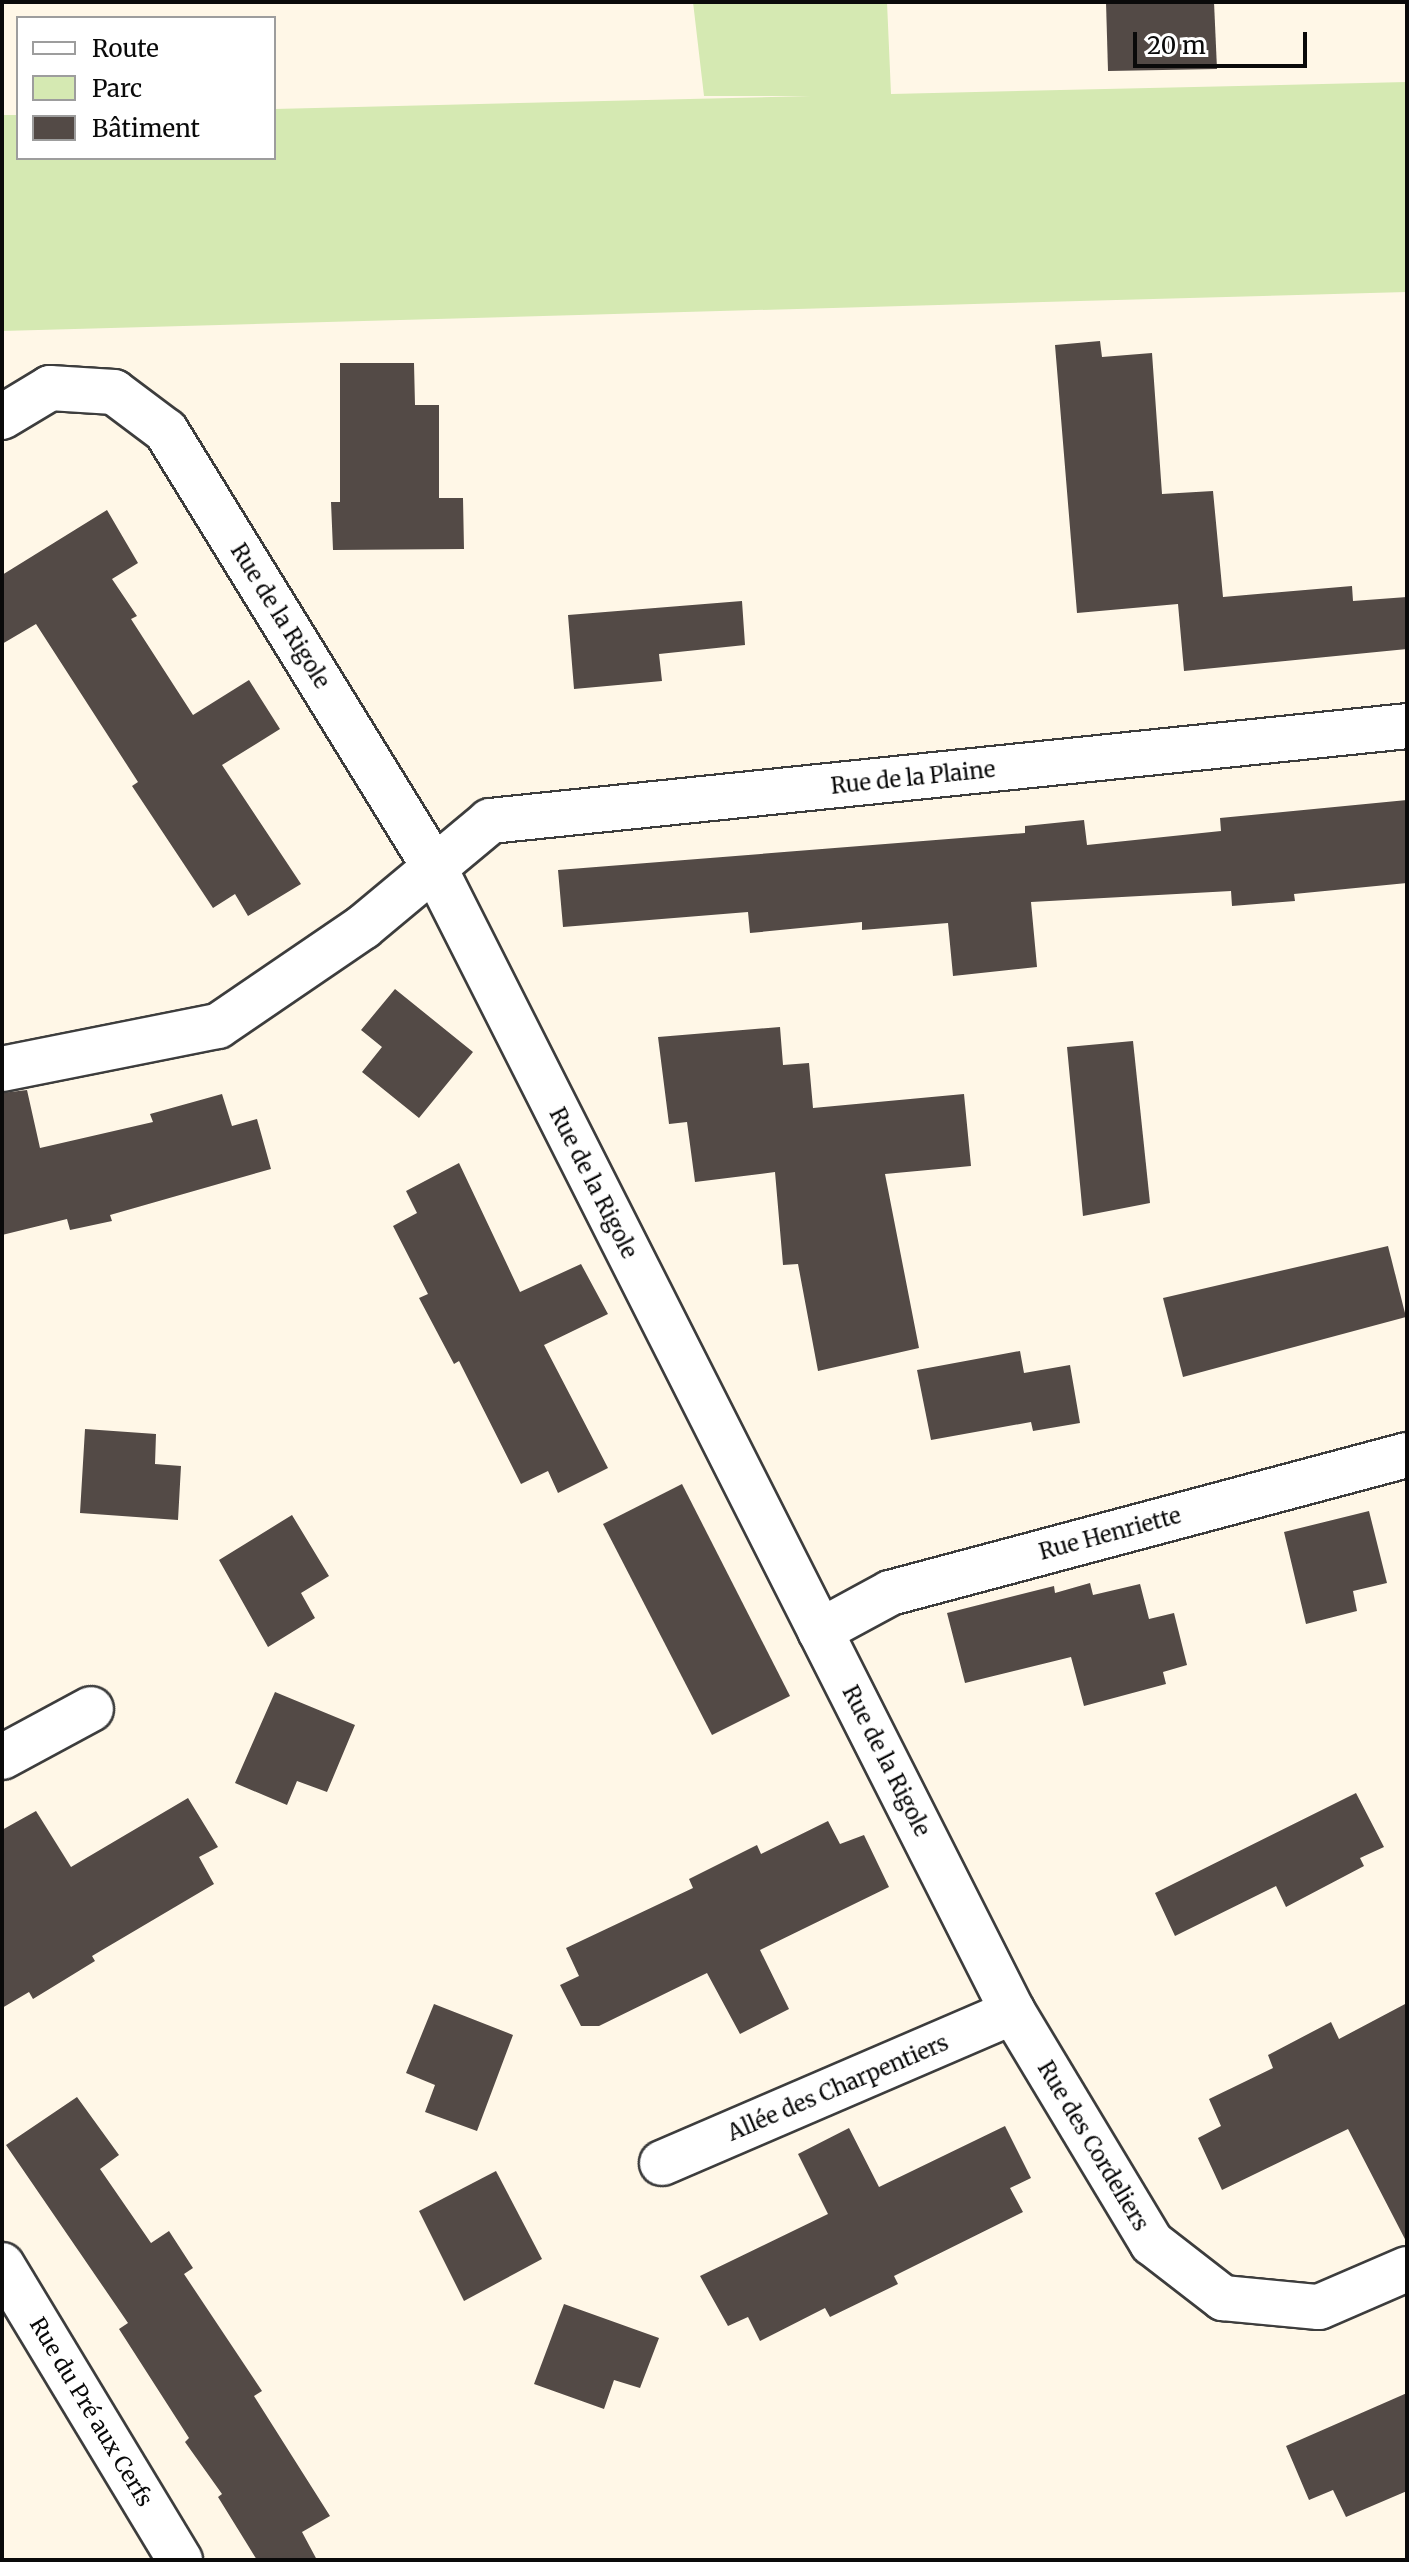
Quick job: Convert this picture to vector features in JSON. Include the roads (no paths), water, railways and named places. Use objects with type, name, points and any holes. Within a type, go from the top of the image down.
[{"type":"street","name":"Rue de la Rigole","points":[[2,417],[50,388],[114,392],[166,431],[433,865],[1013,2012]]},
{"type":"street","name":"Rue de la Plaine","points":[[2,1069],[218,1026],[363,927],[433,865],[490,821],[1407,726]]},
{"type":"street","name":"Rue Henriette","points":[[820,1631],[890,1593],[1407,1455]]},
{"type":"street","points":[[2,1757],[91,1709]]},
{"type":"street","name":"Allée des Charpentiers","points":[[662,2163],[1013,2012]]},
{"type":"street","name":"Rue des Cordeliers","points":[[1013,2012],[1152,2243],[1223,2298],[1319,2307],[1407,2269]]},
{"type":"street","name":"Rue du Pré aux Cerfs","points":[[2,2265],[180,2560]]}]
